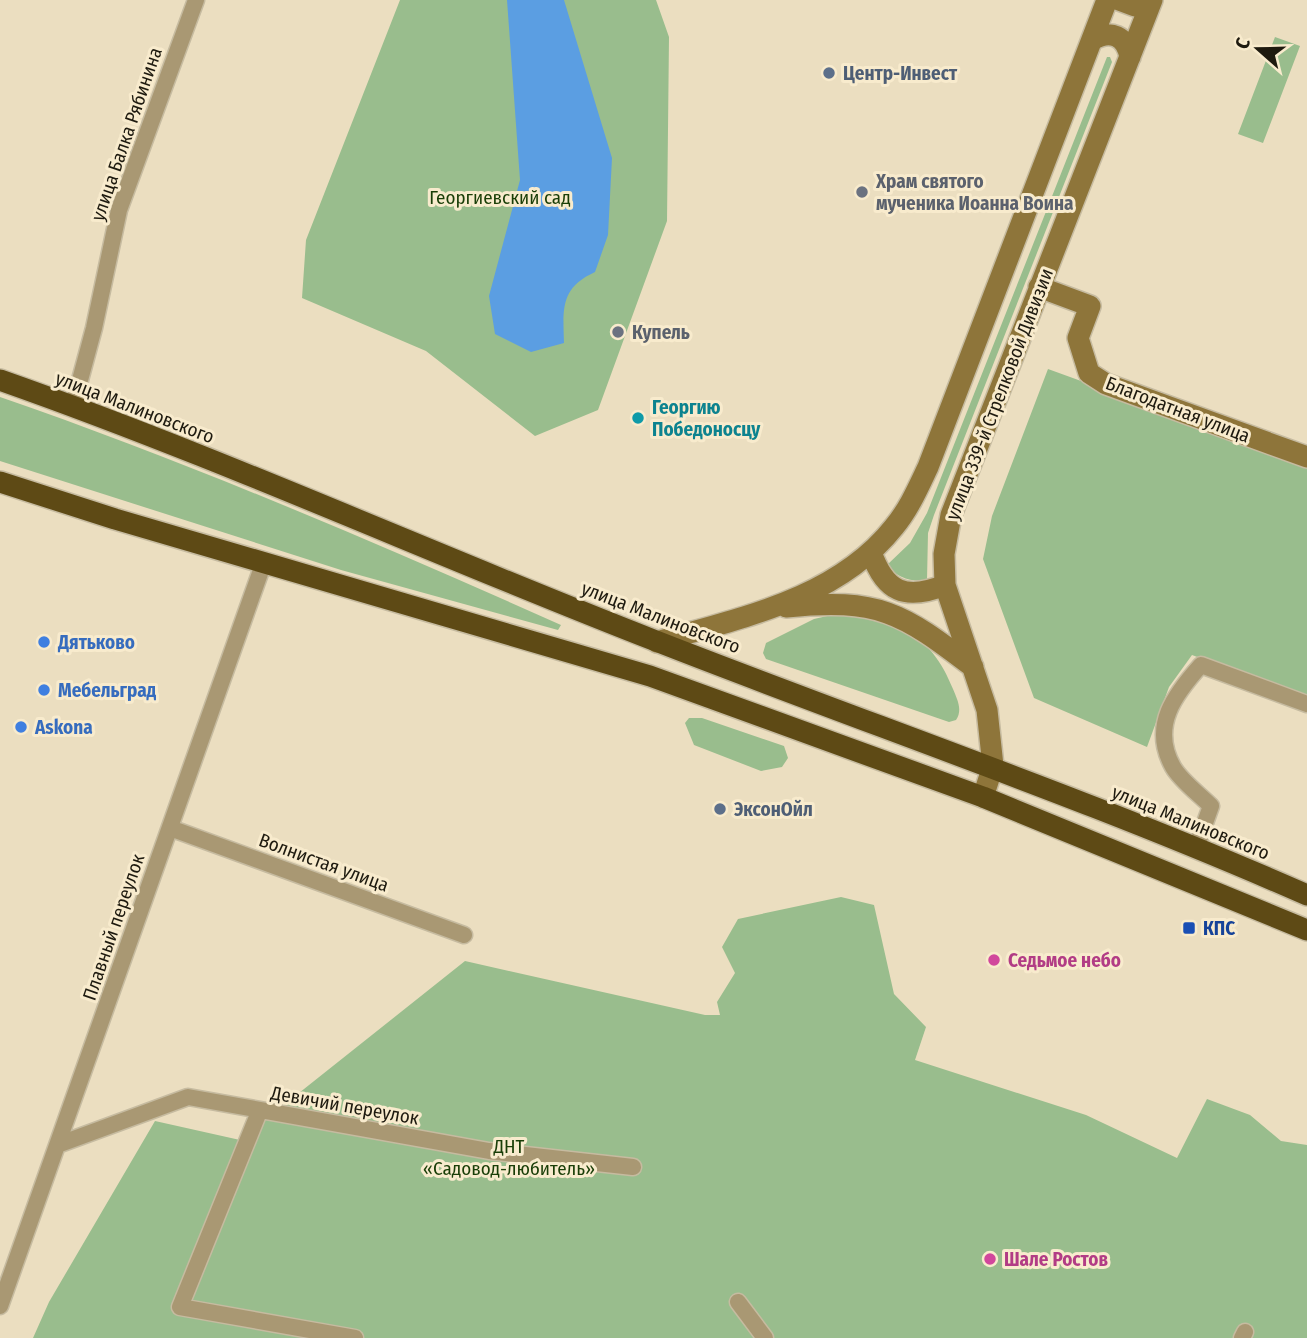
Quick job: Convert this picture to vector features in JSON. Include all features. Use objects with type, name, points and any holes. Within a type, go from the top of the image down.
[{"type":"highway","name":"улица Малиновского","points":[[0,380],[73,406],[657,642],[993,766],[1307,895]]},
{"type":"highway","points":[[0,482],[650,676],[983,797],[1307,930]]},
{"type":"main road","name":"улица 339-й Стрелковой Дивизии","points":[[657,642],[777,608],[838,575],[870,552],[894,528],[928,467],[1107,0]]},
{"type":"main road","points":[[1119,0],[1135,6],[1151,0]]},
{"type":"main road","name":"улица 339-й Стрелковой Дивизии","points":[[983,797],[993,766],[988,710],[944,585],[944,554],[951,515],[1151,0]]},
{"type":"main road","points":[[1092,40],[1100,35],[1115,35],[1128,45],[1130,57]]},
{"type":"main road","name":"Благодатная улица","points":[[1040,287],[1090,306],[1078,338],[1089,373],[1106,384],[1307,457]]},
{"type":"main road","points":[[870,552],[877,570],[898,590],[913,594],[944,585]]},
{"type":"main road","points":[[777,608],[852,603],[886,611],[921,627],[973,667]]},
{"type":"street","name":"улица Балка Рябинина","points":[[73,406],[97,317],[119,210],[196,0]]},
{"type":"street","name":"Плавный переулок","points":[[0,1306],[60,1144],[264,562]]},
{"type":"street","points":[[1196,848],[1211,806],[1173,768],[1165,745],[1165,721],[1175,694],[1201,665],[1307,704]]},
{"type":"street","name":"Волнистая улица","points":[[170,828],[464,934]]},
{"type":"street","name":"Девичий переулок","points":[[60,1144],[188,1097],[259,1112],[489,1151],[632,1167]]},
{"type":"street","points":[[259,1112],[180,1307],[355,1338]]},
{"type":"street","points":[[738,1302],[765,1338]]},
{"type":"green space","name":"Георгиевский сад","points":[[400,0],[656,0],[669,37],[667,221],[598,410],[535,436],[426,351],[302,298],[306,240]]},
{"type":"green space","points":[[1275,37],[1300,46],[1263,143],[1238,134]]},
{"type":"green space","points":[[1107,57],[1110,57],[1112,62],[934,515],[928,533],[927,580],[905,578],[894,573],[887,565],[910,543],[927,513]]},
{"type":"green space","points":[[1048,369],[1307,463],[1307,698],[1192,655],[1169,687],[1147,747],[1034,698],[983,559],[992,516]]},
{"type":"green space","points":[[0,397],[283,505],[561,625],[558,630],[341,570],[0,461]]},
{"type":"green space","points":[[836,614],[892,625],[921,641],[944,669],[953,689],[959,708],[956,720],[949,722],[766,659],[763,653],[766,643],[814,619]]},
{"type":"green space","points":[[689,718],[702,718],[784,746],[788,758],[782,767],[761,771],[694,745],[685,723]]},
{"type":"green space","name":"ДНТ «Садовод-любитель»","points":[[841,897],[874,905],[894,994],[926,1027],[915,1060],[1086,1115],[1177,1158],[1207,1099],[1250,1115],[1281,1141],[1307,1145],[1307,1338],[33,1338],[49,1302],[155,1121],[240,1140],[465,961],[705,1015],[720,1015],[717,1002],[735,973],[722,947],[738,919]]},
{"type":"water","points":[[507,0],[564,0],[612,158],[608,235],[595,272],[575,285],[566,301],[564,343],[531,352],[495,334],[489,296],[520,180]]},
{"type":"place","name":"Центр-Инвест","points":[[829,73]]},
{"type":"place","name":"Храм святого мученика Иоанна Воина","points":[[862,192]]},
{"type":"place","name":"Купель","points":[[618,332]]},
{"type":"place","name":"Георгию Победоносцу","points":[[638,418]]},
{"type":"place","name":"Дятьково","points":[[44,642]]},
{"type":"place","name":"Мебельград","points":[[44,690]]},
{"type":"place","name":"Askona","points":[[21,727]]},
{"type":"place","name":"ЭксонОйл","points":[[720,809]]},
{"type":"place","name":"КПС","points":[[1189,928]]},
{"type":"place","name":"Седьмое небо","points":[[994,960]]},
{"type":"place","name":"Шале Ростов","points":[[990,1259]]}]
